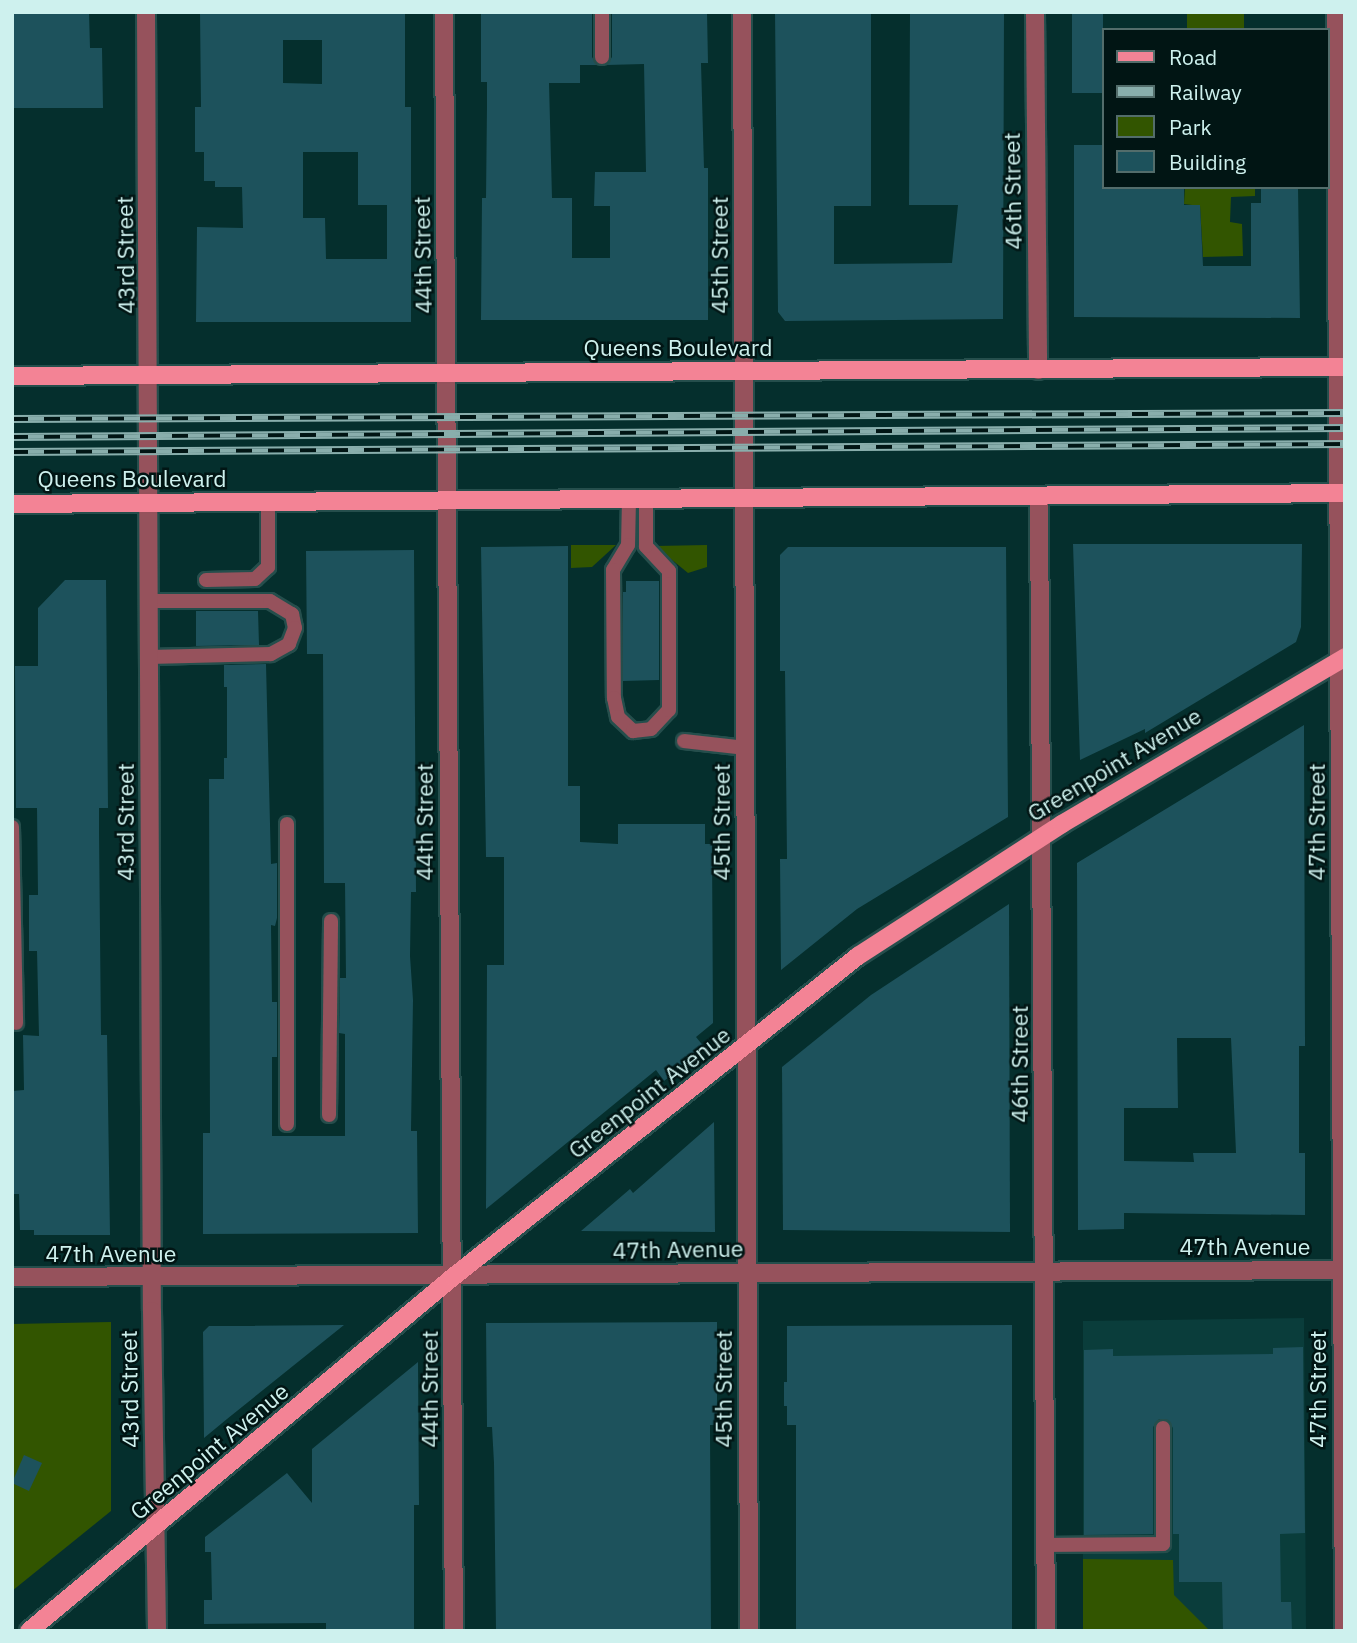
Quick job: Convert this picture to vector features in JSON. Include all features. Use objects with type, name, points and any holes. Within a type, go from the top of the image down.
[{"type":"main road","name":"Queens Boulevard","points":[[12,376],[1341,368]]},
{"type":"main road","name":"Queens Boulevard","points":[[12,504],[1342,493]]},
{"type":"main road","name":"Greenpoint Avenue","points":[[30,1631],[453,1277],[890,933],[1042,836],[1342,658]]},
{"type":"street","name":"43rd Street","points":[[146,12],[157,1631]]},
{"type":"street","name":"44th Street","points":[[444,12],[454,1631]]},
{"type":"street","name":"45th Street","points":[[742,12],[749,1631]]},
{"type":"street","name":"46th Street","points":[[1035,12],[1038,370]]},
{"type":"street","name":"47th Street","points":[[1336,12],[1342,493],[1343,1631]]},
{"type":"street","name":"46th Street","points":[[1039,497],[1046,1631]]},
{"type":"street","name":"47th Avenue","points":[[12,1278],[1343,1270]]},
{"type":"lane","points":[[602,12],[602,57]]},
{"type":"lane","points":[[638,499],[646,546],[669,571],[669,710],[651,729],[633,731],[618,717],[614,698],[613,570],[628,545],[638,499]]},
{"type":"lane","points":[[206,580],[255,579],[268,567],[268,502]]},
{"type":"lane","points":[[148,601],[270,601],[292,614],[295,628],[289,645],[271,654],[149,657]]},
{"type":"lane","points":[[684,741],[746,748]]},
{"type":"lane","points":[[287,824],[287,1124]]},
{"type":"lane","points":[[12,827],[16,1023]]},
{"type":"lane","points":[[329,1115],[331,921]]},
{"type":"lane","points":[[1045,1545],[1163,1544],[1163,1428]]},
{"type":"shaded area","points":[[1304,1318],[1306,1631],[1083,1631],[1083,1321]]},
{"type":"green space","points":[[1187,12],[1244,12],[1244,28],[1187,28]]},
{"type":"green space","points":[[1185,189],[1255,189],[1255,196],[1231,197],[1230,222],[1242,224],[1243,256],[1203,257],[1200,206],[1184,204]]},
{"type":"green space","points":[[571,545],[616,545],[592,567],[571,568]]},
{"type":"green space","points":[[707,545],[707,567],[688,573],[655,546]]},
{"type":"green space","points":[[111,1322],[111,1511],[12,1591],[12,1324]]},
{"type":"green space","points":[[1083,1559],[1173,1560],[1174,1595],[1210,1631],[1083,1631]]},
{"type":"building","points":[[14,12],[89,12],[90,48],[102,48],[103,108],[14,108]]},
{"type":"building","points":[[200,12],[405,12],[405,107],[411,107],[411,322],[196,322],[197,227],[243,228],[242,187],[215,187],[215,181],[204,181],[204,152],[195,152],[195,107],[201,107]],"holes":[[[283,40],[322,40],[322,84],[283,83]],[[303,152],[358,152],[358,205],[387,205],[387,259],[326,259],[325,218],[303,218]]]},
{"type":"building","points":[[481,12],[592,12],[592,57],[597,65],[580,65],[580,83],[549,83],[552,198],[572,198],[572,258],[610,258],[610,206],[594,206],[595,172],[646,172],[644,64],[607,65],[612,57],[612,12],[707,12],[708,63],[701,63],[704,168],[708,168],[708,320],[481,320],[487,82],[481,82]]},
{"type":"building","points":[[775,12],[871,12],[871,206],[834,206],[834,264],[952,263],[958,205],[909,205],[910,12],[1004,12],[1003,319],[785,321],[778,312]]},
{"type":"building","points":[[1072,12],[1103,12],[1102,93],[1072,93]]},
{"type":"building","points":[[1074,145],[1102,145],[1102,189],[1184,189],[1184,205],[1200,205],[1203,266],[1251,266],[1251,203],[1261,203],[1261,189],[1298,189],[1300,318],[1074,317]]},
{"type":"building","points":[[1073,544],[1302,544],[1301,627],[1296,642],[1145,733],[1145,729],[1080,760]]},
{"type":"building","points":[[568,546],[568,786],[580,786],[580,842],[618,844],[618,824],[705,824],[705,844],[712,844],[713,1023],[696,1037],[705,1048],[664,1081],[656,1070],[486,1209],[487,965],[504,965],[504,857],[486,857],[481,547]]},
{"type":"building","points":[[788,547],[1006,547],[1008,817],[857,909],[781,970],[780,859],[787,859],[785,671],[780,671],[780,555]]},
{"type":"building","points":[[414,550],[416,892],[411,892],[411,1131],[417,1131],[418,1233],[203,1234],[203,1133],[210,1133],[209,779],[224,779],[224,758],[227,758],[227,687],[224,687],[224,665],[266,664],[271,864],[277,863],[277,918],[275,926],[271,925],[272,1002],[277,1002],[277,1057],[272,1057],[272,1136],[345,1136],[345,1034],[339,1033],[340,978],[346,978],[345,883],[324,883],[323,654],[307,654],[306,551]]},
{"type":"building","points":[[65,580],[106,580],[108,808],[99,808],[99,830],[101,1035],[107,1035],[110,1235],[34,1235],[34,1230],[20,1230],[19,1194],[12,1194],[12,1091],[24,1090],[23,1035],[39,1036],[37,951],[29,951],[29,895],[38,895],[37,808],[16,808],[15,666],[38,666],[38,608]]},
{"type":"building","points":[[626,581],[659,581],[659,680],[623,681],[623,592],[626,592]]},
{"type":"building","points":[[196,611],[258,611],[259,645],[196,646]]},
{"type":"building","points":[[1304,725],[1305,1046],[1299,1046],[1299,1153],[1305,1153],[1305,1215],[1124,1213],[1124,1229],[1078,1230],[1077,863]],"holes":[[[1177,1038],[1231,1038],[1236,1153],[1193,1153],[1194,1162],[1124,1161],[1124,1108],[1178,1108]]]},
{"type":"building","points":[[1009,904],[1010,1232],[783,1230],[782,1067],[871,995]]},
{"type":"building","points":[[714,1122],[715,1232],[581,1231],[630,1189],[633,1193]]},
{"type":"building","points":[[717,1322],[717,1425],[710,1425],[711,1631],[496,1631],[494,1463],[492,1427],[487,1427],[486,1323]]},
{"type":"building","points":[[344,1325],[204,1438],[203,1332],[209,1326]]},
{"type":"building","points":[[1012,1325],[1012,1631],[796,1631],[796,1425],[787,1425],[787,1406],[784,1406],[787,1326]]},
{"type":"building","points":[[1303,1347],[1305,1533],[1280,1534],[1281,1602],[1291,1602],[1292,1631],[1223,1631],[1222,1582],[1179,1582],[1179,1534],[1173,1534],[1173,1428],[1168,1420],[1159,1419],[1153,1427],[1153,1534],[1084,1535],[1084,1350],[1113,1349],[1113,1356],[1273,1354],[1273,1348]]},
{"type":"building","points":[[418,1362],[419,1505],[414,1505],[414,1631],[326,1631],[326,1623],[204,1624],[204,1600],[212,1600],[211,1552],[205,1552],[205,1537],[287,1473],[312,1503],[312,1449]]},
{"type":"building","points":[[24,1455],[42,1463],[29,1491],[12,1483]]},
{"type":"railway","points":[[12,419],[1345,413]]},
{"type":"railway","points":[[12,437],[1345,428]]},
{"type":"railway","points":[[12,452],[1345,444]]}]
